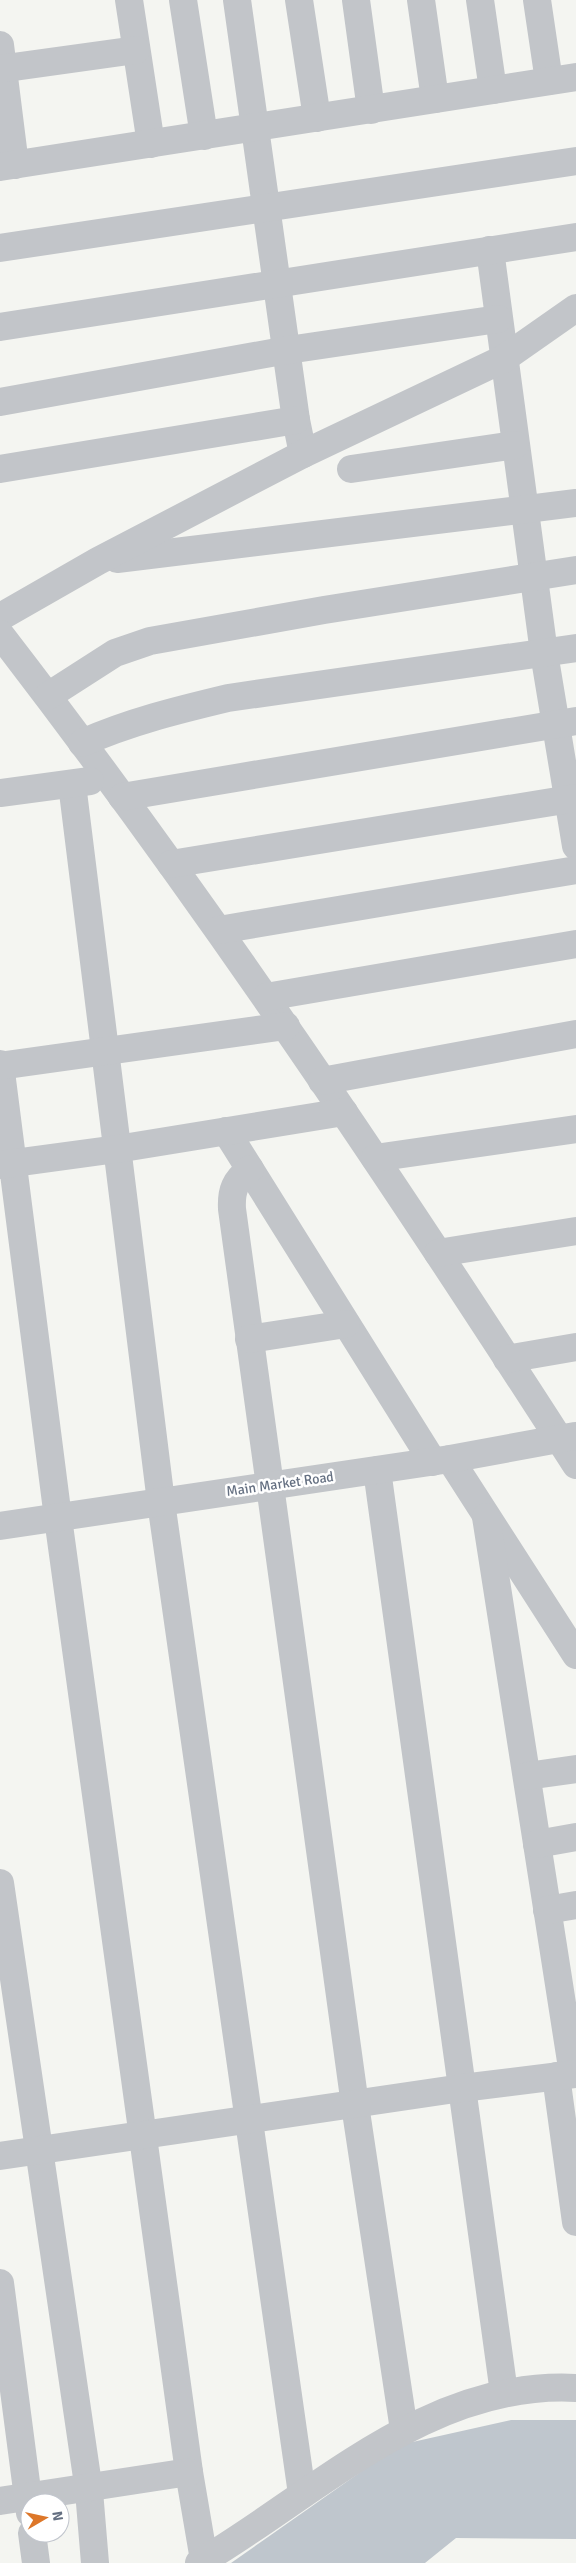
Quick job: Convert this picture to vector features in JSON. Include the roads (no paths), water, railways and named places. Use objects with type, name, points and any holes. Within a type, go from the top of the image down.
[{"type":"street","points":[[129,0],[151,144]]},
{"type":"street","points":[[183,0],[204,136]]},
{"type":"street","points":[[237,0],[288,350],[296,420],[303,454]]},
{"type":"street","points":[[299,0],[317,118]]},
{"type":"street","points":[[356,0],[371,110]]},
{"type":"street","points":[[421,0],[435,100]]},
{"type":"street","points":[[480,0],[493,90]]},
{"type":"street","points":[[537,0],[549,81]]},
{"type":"street","points":[[136,50],[1,61],[7,166],[576,77]]},
{"type":"street","points":[[0,248],[576,161]]},
{"type":"street","points":[[0,327],[576,237]]},
{"type":"street","points":[[490,250],[503,359],[544,653],[566,723],[576,846]]},
{"type":"street","points":[[0,617],[98,561],[303,454],[503,359],[576,308]]},
{"type":"street","points":[[0,402],[288,350],[498,319]]},
{"type":"street","points":[[0,469],[296,420]]},
{"type":"street","points":[[351,469],[515,444]]},
{"type":"street","points":[[98,561],[361,528],[524,511],[576,503]]},
{"type":"street","points":[[48,696],[115,653],[150,641],[576,570]]},
{"type":"street","points":[[0,634],[116,788],[266,997],[375,1158],[507,1359],[568,1438],[576,1465]]},
{"type":"street","points":[[82,743],[114,729],[228,698],[576,648]]},
{"type":"street","points":[[0,793],[72,784],[116,788],[566,723]]},
{"type":"street","points":[[72,784],[162,1502],[302,2494]]},
{"type":"street","points":[[171,864],[572,798]]},
{"type":"street","points":[[219,930],[576,870]]},
{"type":"street","points":[[266,997],[576,944]]},
{"type":"street","points":[[286,1026],[0,1065],[6,1164],[58,1518],[201,2562],[302,2494],[404,2430],[463,2405],[504,2393],[560,2387],[576,2388]]},
{"type":"street","points":[[322,1081],[576,1034]]},
{"type":"street","points":[[6,1164],[117,1149],[344,1112]]},
{"type":"street","points":[[375,1158],[576,1129]]},
{"type":"street","points":[[226,1131],[346,1324],[442,1460],[486,1516],[576,1656]]},
{"type":"street","points":[[250,1169],[238,1179],[231,1195],[268,1486],[355,2104],[404,2430]]},
{"type":"street","points":[[438,1253],[576,1231]]},
{"type":"street","points":[[249,1339],[346,1324]]},
{"type":"street","points":[[507,1359],[576,1347]]},
{"type":"street","name":"Main Market Road","points":[[0,1526],[442,1460],[568,1438]]},
{"type":"street","points":[[377,1470],[504,2393]]},
{"type":"street","points":[[486,1516],[547,1910],[567,1980],[569,2075],[576,2222]]},
{"type":"street","points":[[527,1776],[576,1769]]},
{"type":"street","points":[[537,1844],[576,1837]]},
{"type":"street","points":[[0,1883],[88,2488],[95,2563]]},
{"type":"street","points":[[547,1910],[576,1905]]},
{"type":"street","points":[[0,2156],[249,2121],[462,2088],[569,2075]]},
{"type":"street","points":[[0,2283],[27,2493]]},
{"type":"street","points":[[70,2493],[88,2488],[189,2472]]},
{"type":"street","points":[[0,2501],[20,2504]]},
{"type":"street","points":[[33,2543],[36,2563]]}]
